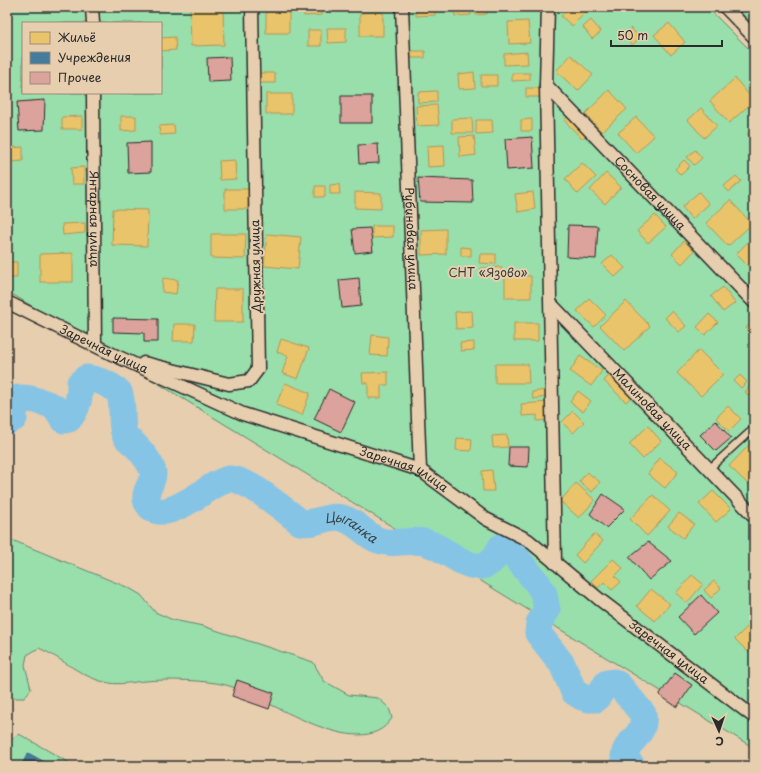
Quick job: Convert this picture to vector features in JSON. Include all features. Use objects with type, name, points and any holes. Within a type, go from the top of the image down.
[{"type":"street","points":[[92,7],[92,22]]},
{"type":"street","name":"Дружная улица","points":[[112,354],[229,384],[249,381],[258,369],[252,7]]},
{"type":"street","name":"Рубиновая улица","points":[[402,7],[420,470]]},
{"type":"street","points":[[548,7],[546,84],[555,563]]},
{"type":"street","points":[[726,7],[754,37]]},
{"type":"street","name":"Сосновая улица","points":[[546,84],[754,302]]},
{"type":"street","name":"Янтарная улица","points":[[93,94],[95,345]]},
{"type":"street","name":"Заречная улица","points":[[7,302],[112,354],[243,414],[420,470],[486,519],[528,540],[599,598],[754,717]]},
{"type":"street","name":"Малиновая улица","points":[[550,304],[754,516]]},
{"type":"lane","points":[[709,469],[754,428]]},
{"type":"green space","name":"СНТ «Язово»","points":[[7,7],[707,7],[754,54],[754,748],[7,291]]},
{"type":"green space","points":[[735,7],[754,7],[754,25]]},
{"type":"green space","points":[[7,538],[129,588],[141,595],[155,612],[173,620],[203,626],[313,662],[324,681],[349,695],[378,698],[389,708],[392,718],[378,731],[358,735],[336,732],[312,724],[243,691],[226,685],[186,680],[154,680],[118,684],[99,681],[81,673],[39,648],[27,655],[25,665],[31,689],[24,698],[7,698]]},
{"type":"green space","points":[[19,734],[75,766],[7,766],[7,742]]},
{"type":"building: Жильё","points":[[190,7],[223,7],[224,45],[191,46]]},
{"type":"building: Жильё","points":[[303,7],[321,7],[321,15],[304,16]]},
{"type":"building: Жильё","points":[[435,7],[435,15],[416,16],[416,8]]},
{"type":"building: Жильё","points":[[454,7],[470,7],[471,15],[455,16]]},
{"type":"building: Жильё","points":[[475,7],[487,7],[487,14],[476,15]]},
{"type":"building: Жильё","points":[[570,7],[590,8],[572,26],[561,16]]},
{"type":"building: Жильё","points":[[266,12],[289,12],[289,33],[266,33]]},
{"type":"building: Жильё","points":[[383,12],[383,36],[360,36],[360,13]]},
{"type":"building: Жильё","points":[[591,20],[601,32],[592,39],[583,27]]},
{"type":"building: Жильё","points":[[528,21],[530,43],[509,44],[508,22]]},
{"type":"building: Жильё","points":[[669,23],[685,42],[671,55],[654,35]]},
{"type":"building: Жильё","points":[[327,28],[346,28],[346,42],[328,43]]},
{"type":"building: Жильё","points":[[631,28],[640,38],[632,45],[623,35]]},
{"type":"building: Жильё","points":[[308,30],[321,30],[321,46],[308,46]]},
{"type":"building: Жильё","points":[[175,37],[176,50],[162,51],[162,38]]},
{"type":"building: Жильё","points":[[411,51],[425,51],[425,58],[411,58]]},
{"type":"building: Жильё","points":[[527,52],[528,64],[504,65],[504,54]]},
{"type":"building: Жильё","points":[[571,55],[593,75],[578,91],[556,71]]},
{"type":"building: Жильё","points":[[474,72],[475,88],[459,89],[458,74]]},
{"type":"building: Жильё","points":[[257,73],[275,73],[275,83],[258,83]]},
{"type":"building: Жильё","points":[[512,73],[530,73],[530,80],[512,81]]},
{"type":"building: Жильё","points":[[481,75],[497,75],[497,86],[481,86]]},
{"type":"building: Жильё","points":[[735,78],[754,101],[729,123],[710,101]]},
{"type":"building: Жильё","points":[[526,88],[541,88],[541,97],[526,97]]},
{"type":"building: Жильё","points":[[609,90],[627,109],[602,132],[585,114]]},
{"type":"building: Жильё","points":[[437,91],[437,102],[418,103],[418,92]]},
{"type":"building: Жильё","points":[[266,94],[292,94],[292,114],[266,114]]},
{"type":"building: Жильё","points":[[437,105],[439,125],[417,126],[416,106]]},
{"type":"building: Жильё","points":[[701,108],[717,126],[704,138],[688,120]]},
{"type":"building: Жильё","points":[[569,115],[587,134],[582,139],[564,120]]},
{"type":"building: Жильё","points":[[82,116],[82,129],[62,129],[62,117]]},
{"type":"building: Жильё","points":[[121,116],[136,116],[136,130],[121,131]]},
{"type":"building: Жильё","points":[[636,117],[654,136],[636,153],[618,133]]},
{"type":"building: Жильё","points":[[472,118],[473,133],[452,133],[452,119]]},
{"type":"building: Жильё","points":[[532,119],[532,131],[521,131],[521,120]]},
{"type":"building: Жильё","points":[[476,120],[492,120],[493,133],[476,134]]},
{"type":"building: Жильё","points":[[174,125],[175,134],[160,135],[159,126]]},
{"type":"building: Жильё","points":[[754,126],[754,140],[747,134]]},
{"type":"building: Жильё","points":[[474,136],[476,155],[460,157],[459,137]]},
{"type":"building: Жильё","points":[[444,145],[445,166],[428,167],[427,146]]},
{"type":"building: Жильё","points":[[23,147],[23,161],[11,162],[10,148]]},
{"type":"building: Жильё","points":[[695,150],[702,158],[694,165],[687,157]]},
{"type":"building: Жильё","points":[[235,160],[236,179],[220,180],[219,161]]},
{"type":"building: Жильё","points":[[684,160],[690,166],[681,175],[675,169]]},
{"type":"building: Жильё","points":[[582,163],[596,177],[578,194],[565,179]]},
{"type":"building: Жильё","points":[[84,167],[84,184],[72,184],[71,168]]},
{"type":"building: Жильё","points":[[606,173],[621,187],[605,204],[590,190]]},
{"type":"building: Жильё","points":[[736,176],[741,181],[729,192],[724,186]]},
{"type":"building: Жильё","points":[[339,184],[340,194],[330,194],[330,185]]},
{"type":"building: Жильё","points":[[315,186],[325,186],[325,197],[315,197]]},
{"type":"building: Жильё","points":[[225,189],[249,189],[248,209],[225,209]]},
{"type":"building: Жильё","points":[[355,192],[381,193],[381,209],[355,208]]},
{"type":"building: Жильё","points":[[533,192],[535,209],[518,212],[515,194]]},
{"type":"building: Жильё","points":[[699,192],[709,204],[692,219],[682,207]]},
{"type":"building: Жильё","points":[[730,200],[752,224],[728,246],[706,223]]},
{"type":"building: Жильё","points":[[113,209],[148,210],[147,246],[112,245]]},
{"type":"building: Жильё","points":[[655,215],[666,227],[648,243],[637,231]]},
{"type":"building: Жильё","points":[[85,223],[85,233],[63,235],[62,224]]},
{"type":"building: Жильё","points":[[372,226],[393,226],[393,237],[372,238]]},
{"type":"building: Жильё","points":[[446,229],[446,254],[421,255],[421,230]]},
{"type":"building: Жильё","points":[[211,234],[246,234],[245,259],[211,258]]},
{"type":"building: Жильё","points":[[267,234],[301,237],[298,269],[264,266]]},
{"type":"building: Жильё","points":[[754,236],[754,272],[736,254]]},
{"type":"building: Жильё","points":[[684,241],[694,251],[682,264],[672,254]]},
{"type":"building: Жильё","points":[[461,247],[471,248],[471,256],[461,256]]},
{"type":"building: Жильё","points":[[73,253],[73,282],[40,282],[40,254]]},
{"type":"building: Жильё","points":[[480,254],[496,254],[496,264],[479,263]]},
{"type":"building: Жильё","points":[[612,255],[625,268],[615,277],[602,264]]},
{"type":"building: Жильё","points":[[7,262],[17,262],[17,278],[7,278]]},
{"type":"building: Жильё","points":[[501,267],[502,273],[481,274],[481,268]]},
{"type":"building: Жильё","points":[[505,275],[531,276],[531,298],[505,298]]},
{"type":"building: Жильё","points":[[163,278],[178,280],[176,294],[162,292]]},
{"type":"building: Жильё","points":[[723,287],[735,303],[723,312],[711,296]]},
{"type":"building: Жильё","points":[[215,289],[243,289],[243,322],[214,322]]},
{"type":"building: Жильё","points":[[589,298],[606,315],[594,327],[577,311]]},
{"type":"building: Жильё","points":[[626,301],[650,326],[624,351],[600,326]]},
{"type":"building: Жильё","points":[[472,311],[473,328],[456,329],[455,312]]},
{"type":"building: Жильё","points":[[672,311],[686,326],[679,332],[665,318]]},
{"type":"building: Жильё","points":[[709,314],[718,322],[705,335],[697,327]]},
{"type":"building: Жильё","points":[[754,320],[754,336],[746,328]]},
{"type":"building: Жильё","points":[[514,323],[538,323],[538,341],[514,341]]},
{"type":"building: Жильё","points":[[174,324],[195,324],[194,341],[173,341]]},
{"type":"building: Жильё","points":[[372,335],[388,337],[387,356],[370,355]]},
{"type":"building: Жильё","points":[[281,339],[309,348],[298,379],[282,373],[288,356],[277,352]]},
{"type":"building: Жильё","points":[[474,342],[474,350],[461,351],[460,343]]},
{"type":"building: Жильё","points":[[699,350],[723,374],[701,396],[677,373]]},
{"type":"building: Жильё","points":[[580,356],[602,371],[591,386],[570,371]]},
{"type":"building: Жильё","points":[[495,364],[528,364],[529,383],[495,383]]},
{"type":"building: Жильё","points":[[388,372],[388,385],[381,385],[381,398],[368,398],[368,383],[363,383],[362,373]]},
{"type":"building: Жильё","points":[[610,374],[633,395],[626,402],[604,381]]},
{"type":"building: Жильё","points":[[740,375],[747,382],[741,388],[734,381]]},
{"type":"building: Жильё","points":[[285,383],[310,393],[302,415],[276,405]]},
{"type":"building: Жильё","points":[[753,383],[754,384],[754,401],[745,392]]},
{"type":"building: Жильё","points":[[546,390],[546,397],[533,399],[532,392]]},
{"type":"building: Жильё","points":[[578,391],[591,401],[583,412],[570,402]]},
{"type":"building: Жильё","points":[[549,402],[549,420],[537,421],[537,415],[522,416],[521,404]]},
{"type":"building: Жильё","points":[[728,406],[741,419],[729,431],[716,418]]},
{"type":"building: Жильё","points":[[573,411],[584,422],[573,433],[562,422]]},
{"type":"building: Жильё","points":[[648,426],[661,441],[643,459],[629,444]]},
{"type":"building: Жильё","points":[[507,435],[508,447],[493,448],[492,436]]},
{"type":"building: Жильё","points":[[457,438],[472,439],[471,451],[456,450]]},
{"type":"building: Жильё","points":[[753,441],[754,480],[749,485],[729,466]]},
{"type":"building: Жильё","points":[[660,458],[678,472],[665,488],[648,474]]},
{"type":"building: Жильё","points":[[492,470],[494,491],[483,491],[482,471]]},
{"type":"building: Жильё","points":[[587,472],[600,482],[592,492],[579,482]]},
{"type":"building: Жильё","points":[[576,483],[595,500],[579,518],[560,501]]},
{"type":"building: Жильё","points":[[713,491],[731,509],[716,522],[699,504]]},
{"type":"building: Жильё","points":[[653,495],[670,511],[647,536],[630,519]]},
{"type":"building: Жильё","points":[[679,513],[694,524],[683,538],[668,526]]},
{"type":"building: Жильё","points":[[594,534],[603,541],[583,563],[575,555]]},
{"type":"building: Жильё","points":[[613,559],[623,568],[615,576],[621,582],[612,590],[604,582],[598,588],[591,581]]},
{"type":"building: Жильё","points":[[692,575],[703,584],[687,603],[676,593]]},
{"type":"building: Жильё","points":[[714,581],[721,588],[711,598],[704,590]]},
{"type":"building: Жильё","points":[[651,589],[670,604],[655,621],[637,606]]},
{"type":"building: Жильё","points":[[748,626],[754,631],[754,647],[749,653],[735,639]]},
{"type":"building: Учреждения","points":[[28,753],[52,766],[21,766]]},
{"type":"building: Прочее","points":[[230,57],[231,81],[208,82],[207,58]]},
{"type":"building: Прочее","points":[[341,96],[372,96],[372,123],[341,123]]},
{"type":"building: Прочее","points":[[45,100],[44,130],[19,131],[17,102]]},
{"type":"building: Прочее","points":[[532,137],[534,168],[507,170],[505,139]]},
{"type":"building: Прочее","points":[[151,142],[151,172],[128,173],[127,143]]},
{"type":"building: Прочее","points":[[378,144],[379,163],[359,164],[358,145]]},
{"type":"building: Прочее","points":[[418,178],[472,180],[473,203],[420,202]]},
{"type":"building: Прочее","points":[[568,225],[598,226],[596,259],[567,257]]},
{"type":"building: Прочее","points":[[370,228],[373,251],[355,253],[352,229]]},
{"type":"building: Прочее","points":[[359,278],[361,306],[342,308],[339,280]]},
{"type":"building: Прочее","points":[[113,318],[158,319],[158,342],[144,342],[144,333],[113,332]]},
{"type":"building: Прочее","points":[[329,389],[355,402],[341,432],[314,419]]},
{"type":"building: Прочее","points":[[716,421],[731,438],[716,451],[700,435]]},
{"type":"building: Прочее","points":[[509,447],[529,447],[528,467],[508,466]]},
{"type":"building: Прочее","points":[[603,494],[625,509],[606,528],[590,514]]},
{"type":"building: Прочее","points":[[648,542],[672,561],[649,580],[629,557]]},
{"type":"building: Прочее","points":[[701,595],[717,613],[694,634],[678,617]]},
{"type":"building: Прочее","points":[[675,673],[692,685],[677,707],[659,695]]},
{"type":"building: Прочее","points":[[237,680],[274,693],[269,709],[232,696]]},
{"type":"waterway","name":"Цыганка","points":[[7,422],[14,418],[15,399],[18,398],[34,400],[51,405],[57,410],[64,420],[69,419],[75,411],[78,402],[80,383],[86,378],[95,379],[107,384],[119,392],[122,403],[122,422],[124,432],[127,438],[143,454],[152,469],[153,477],[147,492],[146,500],[155,510],[165,511],[176,508],[221,482],[229,479],[245,483],[255,489],[300,522],[305,523],[337,517],[342,518],[352,522],[373,538],[378,540],[384,542],[424,542],[465,563],[475,566],[484,565],[493,559],[501,547],[507,546],[538,584],[544,594],[547,610],[539,623],[538,633],[562,664],[574,692],[582,697],[596,699],[607,683],[614,682],[619,685],[643,714],[643,722],[639,734],[625,751],[624,757],[632,766]]}]
